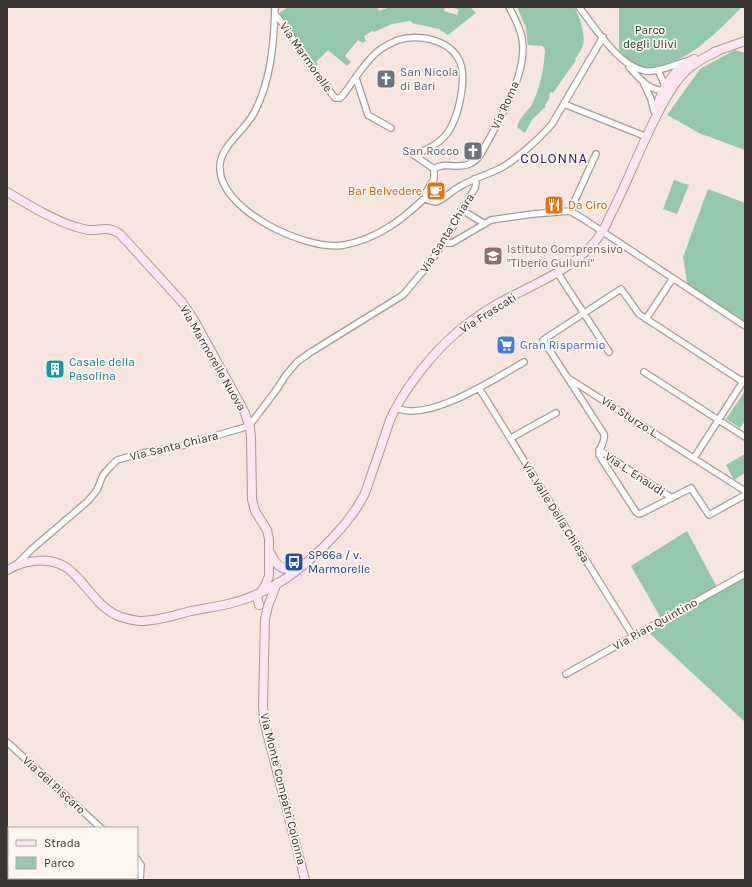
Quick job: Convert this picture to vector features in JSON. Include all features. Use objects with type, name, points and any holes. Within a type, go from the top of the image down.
[{"type":"street","points":[[275,7],[269,72],[265,89],[249,122],[228,147],[220,162],[220,177],[228,193],[245,209],[281,232],[305,242],[332,246],[344,245],[358,241],[384,231],[427,198]]},
{"type":"street","name":"Via Roma","points":[[434,169],[439,166],[459,166],[472,163],[478,158],[514,89],[522,58],[523,44],[519,29],[509,7]]},
{"type":"street","points":[[578,7],[643,82],[652,89],[666,90],[691,66],[718,51]]},
{"type":"street","name":"Via Marmorelle","points":[[275,14],[283,23],[308,63],[333,96],[338,98],[343,95],[356,78]]},
{"type":"street","points":[[391,128],[368,115],[356,78],[365,64],[377,52],[398,40],[419,38],[445,45],[453,51],[459,59],[463,71],[462,91],[457,110],[450,129],[444,137],[436,144],[414,155],[434,169],[434,178],[425,192],[427,198],[432,202],[438,202],[456,188],[503,166],[544,133],[564,104],[603,37]]},
{"type":"street","points":[[625,62],[640,70],[650,72],[696,59],[745,41]]},
{"type":"street","points":[[666,90],[679,69],[696,59]]},
{"type":"street","points":[[658,70],[666,90]]},
{"type":"street","points":[[643,82],[651,99],[654,118]]},
{"type":"street","name":"Via Frascati","points":[[238,601],[261,592],[291,574],[306,563],[339,530],[363,497],[390,421],[397,408],[418,374],[446,341],[465,324],[499,303],[557,272],[578,258],[591,246],[602,232],[622,192],[666,90]]},
{"type":"street","points":[[564,104],[647,137]]},
{"type":"street","points":[[570,211],[596,154]]},
{"type":"street","name":"Via Santa Chiara","points":[[16,565],[32,549],[88,501],[97,490],[103,475],[113,463],[122,458],[181,446],[249,426],[297,362],[403,295],[426,268],[444,243],[476,186],[474,179]]},
{"type":"street","name":"Via Marmorelle Nuova","points":[[7,192],[35,208],[74,226],[86,230],[107,228],[115,230],[182,302],[194,320],[241,405],[249,426],[251,437],[252,499],[257,514],[268,532],[270,551],[269,576],[257,597],[259,605]]},
{"type":"street","points":[[462,210],[485,224]]},
{"type":"street","points":[[444,243],[452,243],[491,220],[540,213],[570,211],[745,326]]},
{"type":"street","points":[[557,272],[608,352]]},
{"type":"street","points":[[646,319],[673,278]]},
{"type":"street","points":[[694,458],[744,380],[646,319],[640,314],[621,289],[543,340],[604,434],[604,441],[599,450],[599,455],[638,514],[645,512],[691,488],[709,515],[745,495]]},
{"type":"street","points":[[397,408],[408,411],[432,409],[479,388],[524,362]]},
{"type":"street","points":[[644,372],[745,437]]},
{"type":"street","name":"Via Sturzo L.","points":[[566,377],[745,491]]},
{"type":"street","name":"Via Valle Della Chiesa","points":[[479,388],[633,636]]},
{"type":"street","points":[[511,438],[556,413]]},
{"type":"street","name":"Via L. Enaudi","points":[[599,450],[672,498]]},
{"type":"street","name":"Via Marmorelle Nuova","points":[[270,551],[276,564],[282,568],[293,570],[306,563]]},
{"type":"street","points":[[7,570],[27,561],[42,560],[66,567],[104,607],[114,614],[132,620],[150,620],[238,601],[250,600],[259,605],[265,626]]},
{"type":"street","name":"Via Pian Quintino","points":[[566,674],[745,574]]},
{"type":"street","points":[[265,626],[269,601],[277,583]]},
{"type":"street","points":[[261,592],[266,594],[269,601]]},
{"type":"street","name":"Via Monte Compatri Colonna","points":[[265,626],[264,721],[305,880]]},
{"type":"street","name":"Via del Piscaro","points":[[7,742],[100,827]]},
{"type":"street","points":[[138,860],[141,865],[140,880]]},
{"type":"green space","points":[[289,7],[378,7],[379,11],[390,7],[445,7],[444,11],[457,15],[459,10],[451,7],[470,7],[476,13],[448,35],[439,29],[412,23],[411,21],[392,24],[374,32],[372,31],[364,36],[366,41],[363,43],[358,40],[345,56],[351,62],[347,66],[328,50],[316,62],[318,64],[316,66],[310,61],[281,16],[280,12]]},
{"type":"green space","points":[[517,7],[574,7],[580,20],[584,36],[583,45],[575,59],[576,60],[553,93],[550,92],[549,99],[545,105],[546,106],[532,120],[525,133],[517,127],[521,118],[531,106],[537,93],[543,71],[545,50],[543,46],[528,45],[526,28]]},
{"type":"green space","name":"Parco degli Ulivi","points":[[619,7],[742,7],[703,44],[693,51],[669,63],[655,67],[639,68],[630,62],[619,50]]},
{"type":"green space","points":[[735,50],[745,53],[745,150],[701,134],[667,115],[700,69]]},
{"type":"green space","points":[[674,180],[689,185],[677,214],[663,209]]},
{"type":"green space","points":[[708,189],[745,203],[745,326],[688,288],[683,257]]},
{"type":"green space","points":[[745,391],[745,421],[740,428],[726,419]]},
{"type":"green space","points":[[745,454],[745,473],[734,480],[726,465]]},
{"type":"green space","points":[[687,531],[718,589],[745,574],[745,722],[645,629],[662,620],[631,566]]},
{"type":"place","name":"San Nicola di Bari","points":[[386,79]]},
{"type":"place","name":"San Rocco","points":[[473,151]]},
{"type":"place","name":"Bar Belvedere","points":[[436,191]]},
{"type":"place","name":"Da Ciro","points":[[554,205]]},
{"type":"place","name":"Istituto Comprensivo \"Tiberio Gulluni\"","points":[[493,256]]},
{"type":"place","name":"Gran Risparmio","points":[[506,345]]},
{"type":"place","name":"Casale della Pasolina","points":[[55,369]]},
{"type":"place","name":"SP66a / v. Marmorelle","points":[[294,562]]},
{"type":"district","name":"COLONNA","points":[[554,158]]}]
